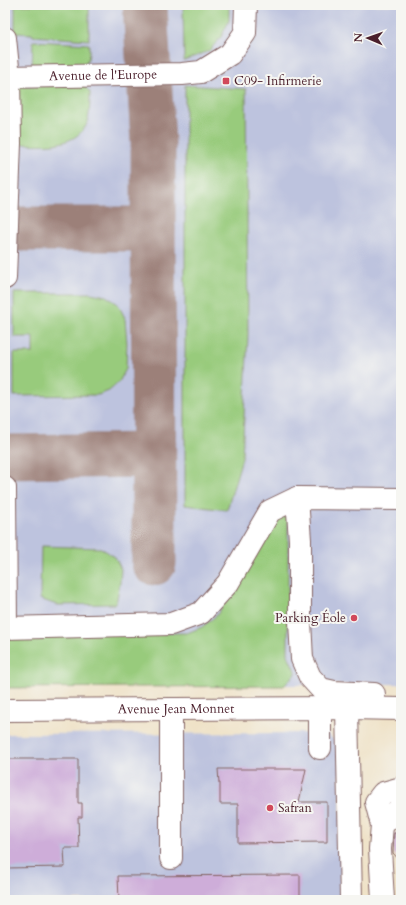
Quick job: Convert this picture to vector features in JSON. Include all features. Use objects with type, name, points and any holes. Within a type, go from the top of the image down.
[{"type":"street","name":"Avenue de l'Europe","points":[[7,77],[182,74],[201,72],[230,54],[239,43],[245,33],[246,5]]},
{"type":"street","points":[[5,38],[10,143],[5,278]]},
{"type":"street","points":[[5,488],[6,628],[171,624],[201,613],[228,583],[270,511],[297,498],[401,499]]},
{"type":"street","points":[[297,498],[300,540],[300,621],[302,659],[310,677],[321,689],[334,692],[401,695]]},
{"type":"street","name":"Avenue Jean Monnet","points":[[346,708],[401,704]]},
{"type":"street","points":[[320,708],[320,748]]},
{"type":"street","name":"Avenue Jean Monnet","points":[[5,710],[320,708],[401,709]]},
{"type":"street","points":[[346,708],[351,900]]},
{"type":"street","points":[[171,709],[171,858]]},
{"type":"street","points":[[383,900],[380,849],[382,825],[376,802],[383,793],[401,788]]},
{"type":"street","points":[[382,825],[401,807]]},
{"type":"shaded area","points":[[5,5],[401,5],[401,684],[5,688]]},
{"type":"shaded area","points":[[327,733],[340,746],[341,900],[5,900],[5,734]]},
{"type":"green space","points":[[15,5],[88,5],[89,40],[33,36],[32,34],[15,33]]},
{"type":"green space","points":[[183,5],[229,5],[229,21],[221,37],[209,51],[184,61]]},
{"type":"green space","points":[[33,41],[89,44],[89,54],[86,63],[81,68],[32,68]]},
{"type":"green space","points":[[83,85],[90,92],[89,112],[84,129],[70,140],[62,143],[43,145],[16,144],[16,89],[20,86]]},
{"type":"green space","points":[[185,85],[246,89],[248,334],[242,458],[227,510],[185,505]]},
{"type":"green space","points":[[14,293],[91,293],[106,296],[118,304],[125,318],[127,343],[126,369],[119,382],[109,391],[98,395],[14,396],[14,353],[33,353],[33,337],[14,337]]},
{"type":"green space","points":[[281,513],[281,517],[288,517],[288,655],[296,673],[284,686],[5,688],[5,634],[187,633],[202,627],[217,615]]},
{"type":"green space","points":[[41,546],[101,548],[115,557],[121,569],[116,604],[57,605],[40,599]]},
{"type":"building","points":[[5,759],[78,759],[78,803],[82,803],[82,817],[78,817],[79,848],[64,848],[65,867],[5,868]]},
{"type":"building","points":[[218,769],[306,769],[299,802],[327,802],[327,842],[238,843],[238,804],[220,804]]},
{"type":"building","points":[[394,833],[401,833],[401,862],[393,853]]},
{"type":"building","points":[[300,875],[300,900],[119,900],[118,876]]},
{"type":"taxiway","points":[[145,5],[153,143],[154,563]]},
{"type":"taxiway","points":[[5,229],[153,229]]},
{"type":"taxiway","points":[[5,457],[153,455]]},
{"type":"place","name":"C09- Infirmerie","points":[[226,81]]},
{"type":"place","name":"Parking Éole","points":[[354,618]]},
{"type":"place","name":"Safran","points":[[270,808]]}]
